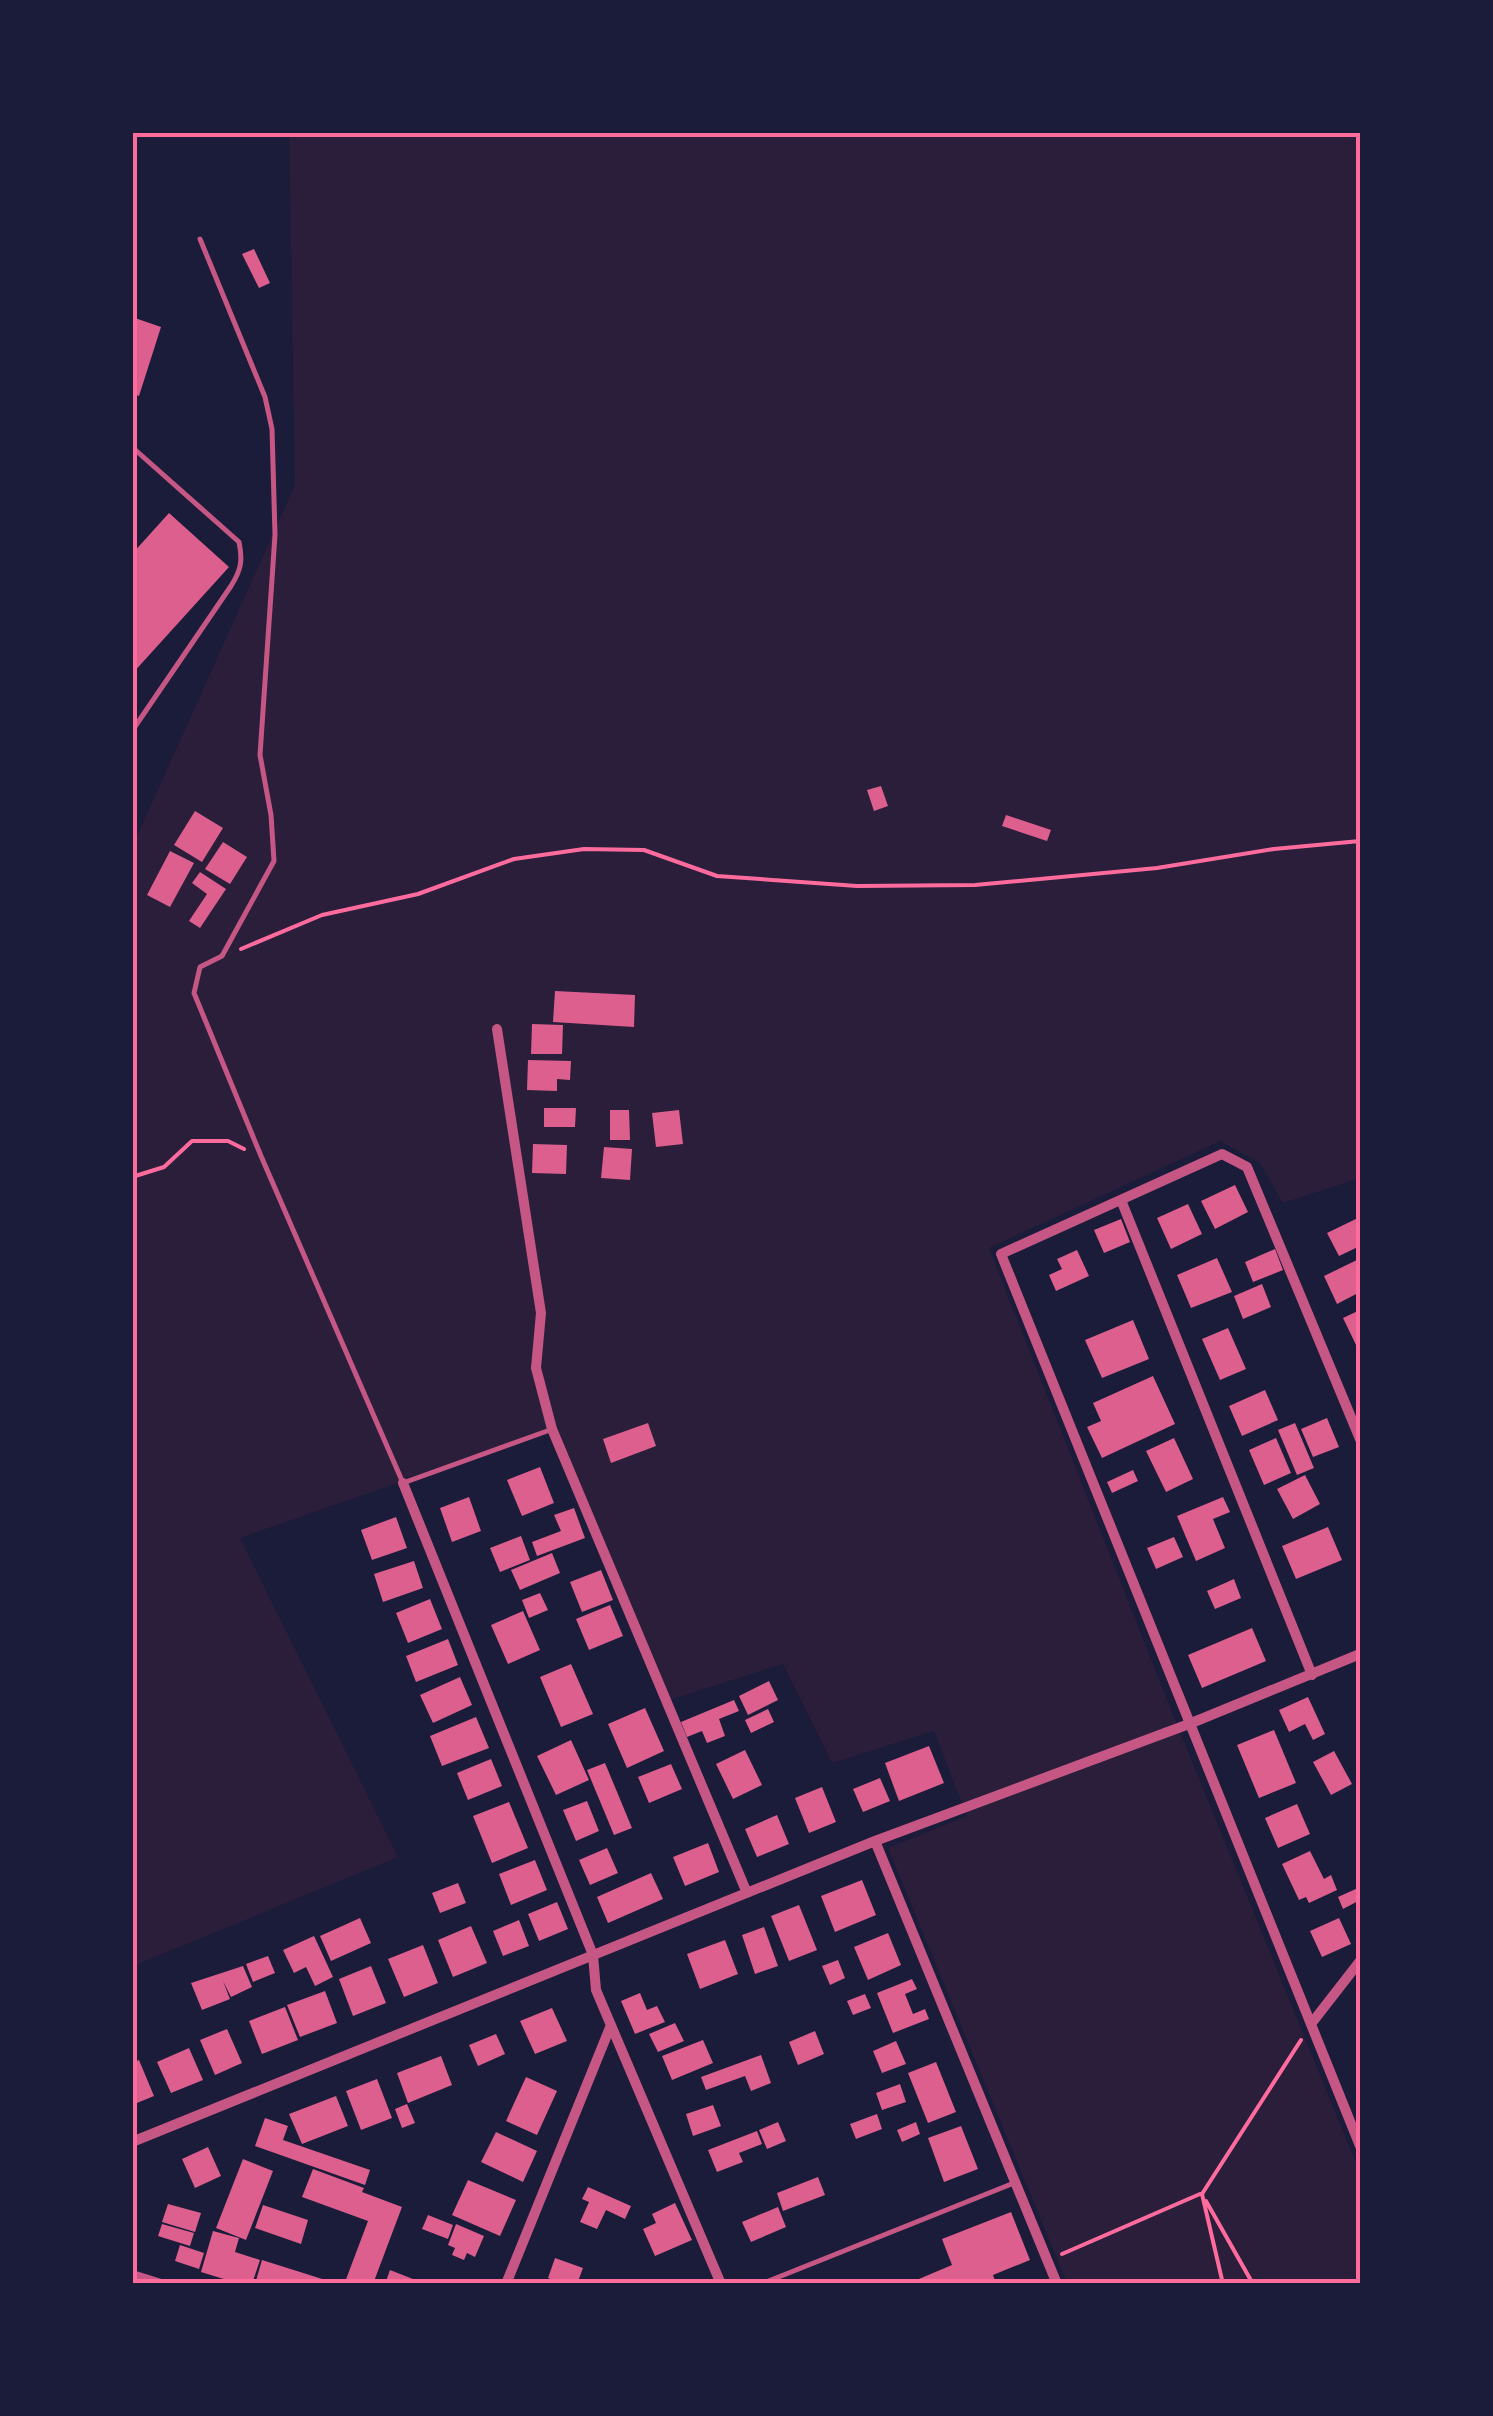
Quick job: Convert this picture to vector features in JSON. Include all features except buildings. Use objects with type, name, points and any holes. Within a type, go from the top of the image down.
[{"type":"street","points":[[497,1029],[541,1313],[536,1368],[552,1429],[747,1893]]},
{"type":"street","points":[[1360,1440],[1247,1168],[1222,1154],[1002,1254],[1360,2146]]},
{"type":"street","points":[[1122,1200],[1312,1674]]},
{"type":"street","points":[[404,1483],[593,1955],[596,1990],[721,2284]]},
{"type":"street","points":[[132,2142],[876,1841],[1188,1724],[1360,1654]]},
{"type":"street","points":[[876,1841],[1056,2284]]},
{"type":"street","points":[[1310,2024],[1360,1961]]},
{"type":"street","points":[[506,2284],[611,2026]]},
{"type":"street","points":[[132,2275],[160,2284]]},
{"type":"lane","points":[[200,239],[265,397],[272,430],[275,535],[260,754],[272,815],[274,861],[222,956],[200,967],[194,993],[404,1483],[552,1429]]},
{"type":"lane","points":[[132,447],[239,542],[242,557],[240,571],[231,586],[132,731]]},
{"type":"lane","points":[[761,2284],[1016,2183]]},
{"type":"path","points":[[222,956],[322,915],[418,894],[514,859],[584,849],[644,850],[717,876],[916,886],[975,885],[1158,868],[1360,841]]},
{"type":"path","points":[[132,1177],[164,1167],[192,1141],[228,1142],[261,1156]]},
{"type":"path","points":[[1047,2260],[1202,2194],[1310,2024]]},
{"type":"path","points":[[1202,2194],[1223,2284]]},
{"type":"path","points":[[1202,2194],[1253,2284]]},
{"type":"shaded area","points":[[289,133],[1360,133],[1360,1178],[1283,1203],[1260,1163],[1220,1141],[989,1248],[1171,1710],[1360,2173],[1360,2283],[1067,2283],[888,1848],[967,1816],[934,1731],[832,1763],[783,1664],[666,1701],[552,1429],[240,1538],[398,1857],[133,1966],[133,845],[295,485]]}]
